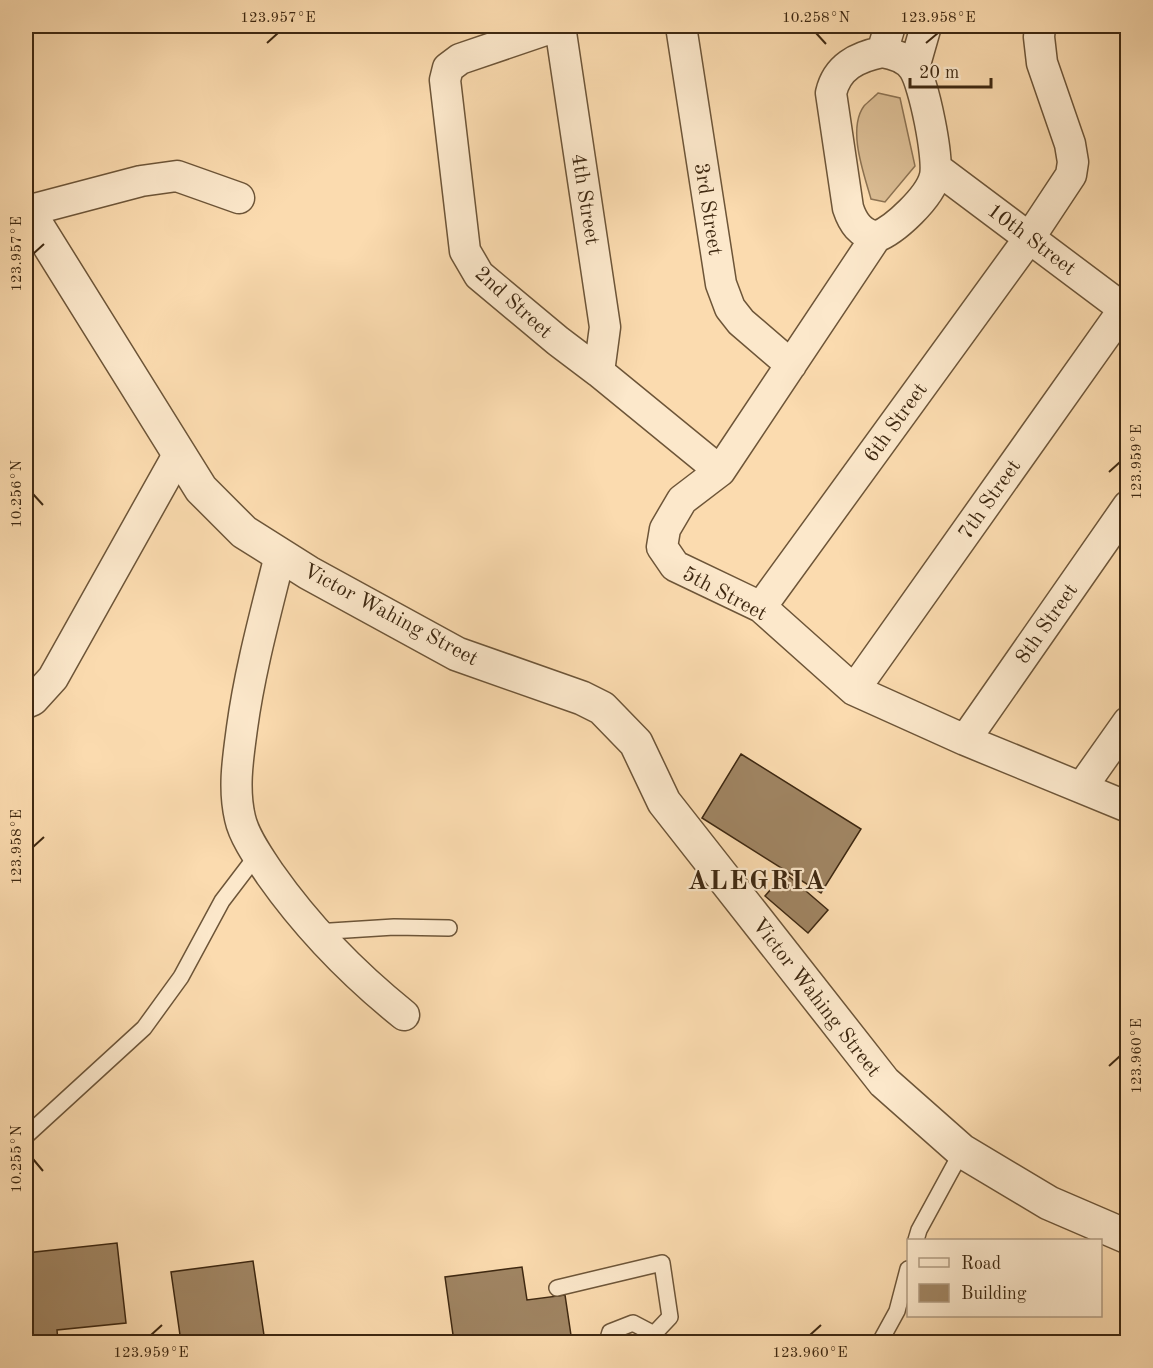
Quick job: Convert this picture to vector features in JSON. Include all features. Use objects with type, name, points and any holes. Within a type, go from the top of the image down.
[{"type":"street","name":"2nd Street","points":[[558,26],[460,59],[448,68],[445,80],[465,251],[479,275],[720,471]]},
{"type":"street","name":"4th Street","points":[[558,26],[606,327],[599,372]]},
{"type":"street","name":"3rd Street","points":[[681,26],[721,284],[730,308],[741,322],[791,365]]},
{"type":"street","points":[[914,68],[886,39],[839,73],[831,93],[848,208],[862,231],[876,237],[898,224],[922,198],[932,184],[936,168],[933,137],[914,68],[926,26]]},
{"type":"street","name":"6th Street","points":[[761,607],[1030,237],[1071,175],[1074,162],[1042,63],[1040,26]]},
{"type":"street","name":"10th Street","points":[[936,168],[1126,310]]},
{"type":"street","points":[[26,209],[141,182],[177,176],[239,198]]},
{"type":"street","name":"Victor Wahing Street","points":[[26,209],[201,489],[244,532],[309,573],[458,654],[582,698],[602,708],[636,743],[664,802],[884,1082],[962,1151],[1049,1203],[1128,1237]]},
{"type":"street","name":"5th Street","points":[[876,237],[720,471],[682,500],[665,529],[662,547],[675,566],[761,607],[854,690],[965,740],[1128,807]]},
{"type":"street","name":"7th Street","points":[[854,690],[1126,310]]},
{"type":"street","points":[[26,703],[33,700],[53,678],[179,453]]},
{"type":"street","name":"8th Street","points":[[965,740],[1128,506]]},
{"type":"street","points":[[280,555],[248,688],[236,769],[240,820],[257,855],[292,906],[370,989],[404,1015]]},
{"type":"street","points":[[1082,787],[1128,722]]},
{"type":"lane","points":[[26,1136],[144,1028],[181,977],[222,901],[257,855]]},
{"type":"lane","points":[[315,932],[394,927],[449,928]]},
{"type":"lane","points":[[916,1239],[962,1151]]},
{"type":"lane","points":[[557,1288],[662,1263],[670,1317],[655,1338],[633,1323],[610,1332],[607,1342]]},
{"type":"lane","points":[[880,1342],[897,1311],[907,1276]]},
{"type":"shaded area","points":[[878,93],[900,98],[915,166],[885,202],[871,199],[861,165],[857,139],[859,116],[864,106]]},
{"type":"building","points":[[741,754],[861,829],[821,893],[702,818]]},
{"type":"building","points":[[785,873],[828,910],[808,933],[765,896]]},
{"type":"building","points":[[117,1243],[126,1323],[57,1330],[58,1342],[26,1342],[26,1253]]},
{"type":"building","points":[[253,1261],[265,1342],[181,1342],[171,1272]]},
{"type":"building","points":[[522,1267],[527,1300],[565,1295],[572,1342],[454,1342],[445,1277]]},
{"type":"district","name":"ALEGRIA","points":[[757,880]]}]
